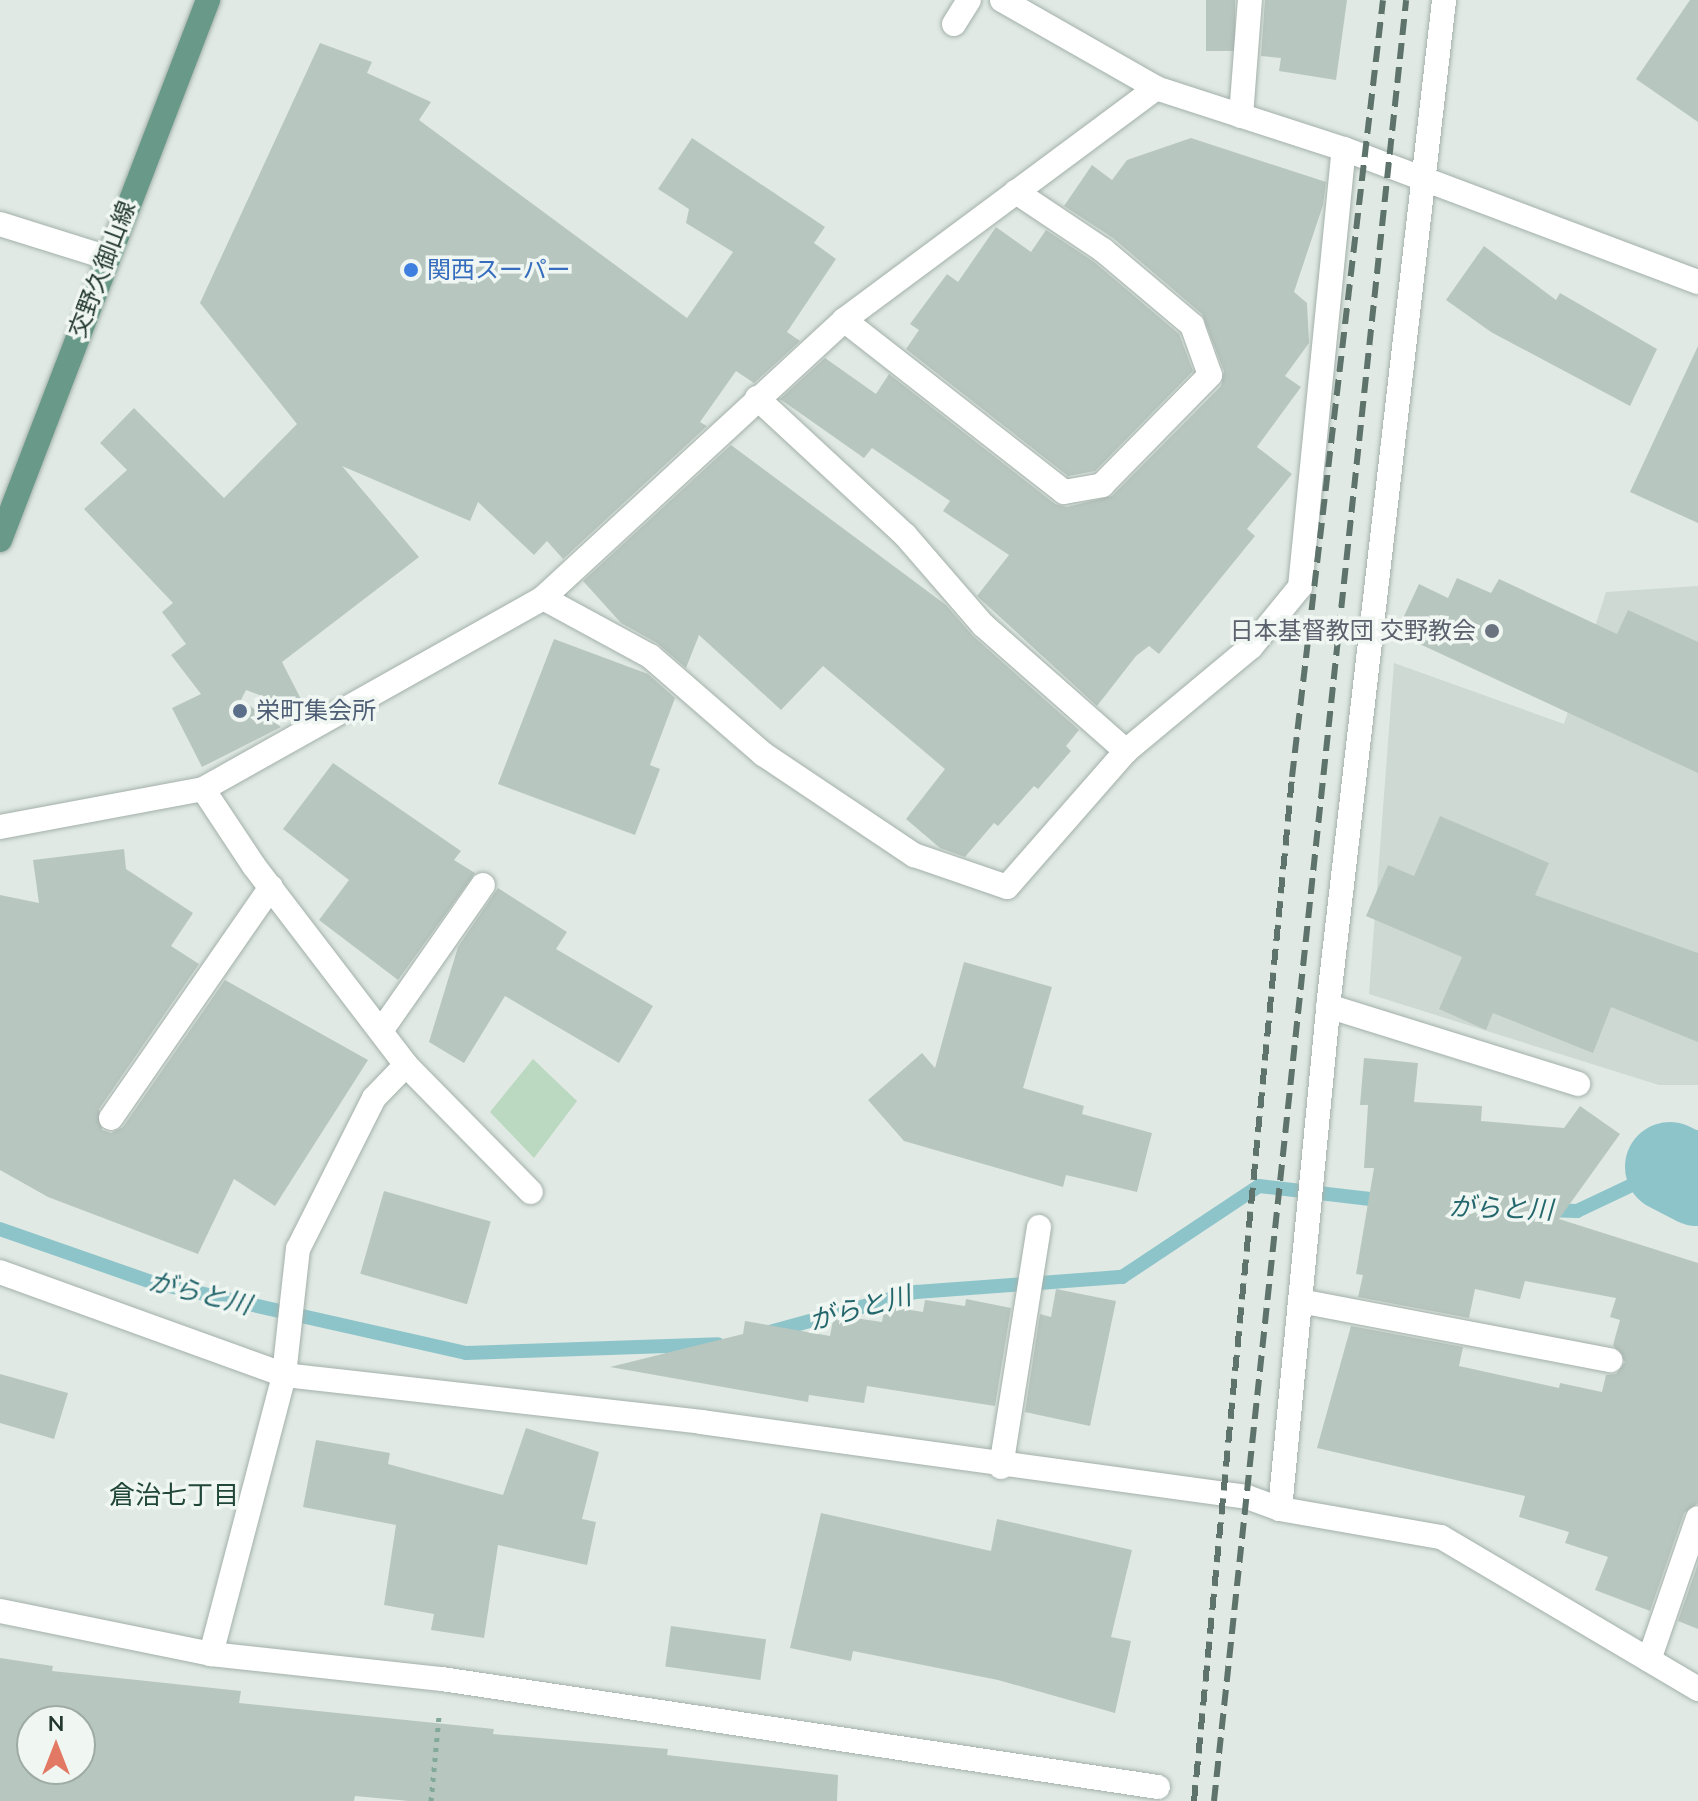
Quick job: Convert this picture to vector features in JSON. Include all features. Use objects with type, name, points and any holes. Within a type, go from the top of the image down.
[{"type":"main road","name":"交野久御山線","points":[[0,540],[105,257],[208,0]]},
{"type":"street","points":[[954,24],[969,0]]},
{"type":"street","points":[[1002,0],[1156,88],[1344,149],[1698,282]]},
{"type":"street","points":[[1241,116],[1250,0]]},
{"type":"street","points":[[1280,1509],[1328,1006],[1444,0]]},
{"type":"street","points":[[0,827],[203,789],[543,598],[844,320],[1156,88]]},
{"type":"street","points":[[543,598],[650,656],[763,754],[914,855],[1007,887],[1126,751],[1251,647],[1300,587],[1344,149]]},
{"type":"street","points":[[844,320],[1064,492],[1102,485],[1210,375],[1192,325],[1103,250],[1016,192]]},
{"type":"street","points":[[0,224],[105,257]]},
{"type":"street","points":[[757,398],[905,535],[983,625],[1126,751]]},
{"type":"street","points":[[203,789],[271,887],[406,1065],[531,1192]]},
{"type":"street","points":[[381,1031],[483,885]]},
{"type":"street","points":[[111,1118],[271,887]]},
{"type":"street","points":[[1328,1006],[1578,1084]]},
{"type":"street","points":[[211,1654],[284,1375],[298,1249],[374,1098],[406,1065]]},
{"type":"street","points":[[1001,1467],[1039,1227]]},
{"type":"street","points":[[0,1272],[284,1375],[701,1422],[1001,1467],[1247,1497],[1280,1509],[1441,1537],[1698,1689]]},
{"type":"street","points":[[1300,1301],[1610,1360]]},
{"type":"street","points":[[1649,1660],[1698,1518]]},
{"type":"street","points":[[0,1611],[211,1654],[442,1679],[1121,1791],[1158,1787]]},
{"type":"path","points":[[431,1801],[442,1679]]},
{"type":"shaded area","points":[[1698,586],[1698,1085],[1659,1085],[1369,994],[1394,663],[1564,724],[1606,592]]},
{"type":"green space","points":[[533,1059],[577,1101],[534,1158],[490,1112]]},
{"type":"building","points":[[1206,0],[1235,0],[1235,51],[1206,51]]},
{"type":"building","points":[[1265,0],[1347,0],[1336,80],[1279,71],[1281,58],[1261,56]]},
{"type":"building","points":[[1690,0],[1698,0],[1698,122],[1636,79]]},
{"type":"building","points":[[320,43],[372,62],[367,73],[431,102],[419,120],[687,318],[733,252],[686,223],[689,209],[658,189],[692,138],[825,227],[814,243],[836,259],[787,332],[800,341],[754,383],[736,371],[700,422],[707,426],[563,559],[547,541],[534,555],[478,502],[470,521],[342,466],[419,557],[282,662],[308,713],[246,690],[241,700],[281,727],[202,767],[172,708],[201,694],[171,655],[186,644],[162,612],[173,603],[84,509],[127,470],[100,443],[134,408],[224,498],[297,424],[200,303]]},
{"type":"building","points":[[1191,138],[1326,182],[1323,205],[1294,292],[1307,303],[1309,343],[1285,376],[1301,387],[1257,447],[1292,474],[1247,529],[1255,536],[1159,654],[1149,646],[1136,656],[1097,706],[977,596],[1009,555],[943,511],[950,501],[872,448],[864,458],[780,399],[825,358],[876,394],[889,374],[1055,504],[1067,507],[1112,496],[1221,386],[1224,371],[1202,314],[1113,238],[1064,206],[1092,165],[1112,180],[1127,160]]},
{"type":"building","points":[[996,227],[1031,252],[1046,230],[1094,262],[1179,334],[1193,371],[1095,471],[1068,476],[906,349],[919,330],[910,324],[947,274],[958,282]]},
{"type":"building","points":[[1484,246],[1556,300],[1560,293],[1657,349],[1630,406],[1491,332],[1446,300]]},
{"type":"building","points":[[1698,346],[1698,523],[1630,492]]},
{"type":"building","points":[[731,445],[946,605],[973,636],[1079,730],[1066,746],[1071,751],[1038,789],[1034,786],[998,826],[994,823],[965,857],[940,848],[906,819],[945,769],[823,666],[781,710],[699,635],[686,668],[657,643],[621,623],[583,581]]},
{"type":"building","points":[[1457,578],[1491,593],[1499,579],[1617,634],[1628,610],[1698,642],[1698,773],[1396,633],[1419,584],[1448,598]]},
{"type":"building","points":[[554,639],[648,674],[675,698],[650,765],[660,769],[635,835],[498,784]]},
{"type":"building","points":[[333,763],[461,851],[454,860],[475,873],[398,980],[319,920],[349,880],[283,829]]},
{"type":"building","points":[[1440,816],[1549,863],[1535,895],[1698,953],[1698,1042],[1611,1007],[1593,1053],[1493,1013],[1486,1030],[1439,1009],[1462,957],[1366,916],[1388,865],[1414,876]]},
{"type":"building","points":[[124,849],[126,869],[193,913],[171,946],[199,964],[99,1109],[102,1130],[111,1133],[123,1127],[225,980],[368,1060],[275,1206],[234,1179],[198,1254],[48,1197],[0,1170],[0,895],[39,903],[33,860]]},
{"type":"building","points":[[498,888],[567,932],[556,949],[653,1006],[619,1063],[505,996],[464,1063],[429,1042],[458,947]]},
{"type":"building","points":[[964,962],[1052,987],[1023,1088],[1084,1106],[1082,1114],[1152,1133],[1137,1192],[1066,1175],[1063,1187],[904,1141],[868,1100],[922,1053],[935,1068]]},
{"type":"building","points":[[1364,1058],[1418,1063],[1414,1102],[1482,1106],[1481,1121],[1564,1128],[1580,1106],[1620,1134],[1559,1219],[1698,1263],[1698,1503],[1684,1513],[1650,1611],[1595,1590],[1608,1557],[1565,1543],[1569,1532],[1519,1517],[1525,1496],[1317,1448],[1351,1326],[1463,1347],[1459,1366],[1559,1388],[1560,1383],[1602,1392],[1606,1375],[1616,1374],[1625,1362],[1613,1345],[1620,1320],[1610,1317],[1616,1298],[1525,1281],[1520,1299],[1475,1289],[1469,1318],[1358,1297],[1363,1275],[1356,1274],[1374,1168],[1364,1168],[1368,1105],[1360,1105]]},
{"type":"building","points":[[384,1191],[491,1222],[467,1304],[360,1274]]},
{"type":"building","points":[[1056,1289],[1116,1301],[1090,1426],[1025,1412],[1040,1314],[1051,1317]]},
{"type":"building","points":[[966,1299],[1011,1308],[995,1406],[867,1386],[864,1403],[809,1395],[808,1402],[610,1367],[743,1334],[745,1321],[830,1336],[834,1315],[882,1322],[885,1306],[923,1312],[925,1300],[965,1306]]},
{"type":"building","points":[[0,1374],[68,1393],[54,1439],[0,1423]]},
{"type":"building","points":[[526,1428],[599,1452],[582,1519],[596,1522],[587,1565],[498,1545],[484,1638],[431,1630],[434,1614],[384,1605],[396,1525],[303,1507],[316,1440],[390,1453],[388,1464],[503,1495]]},
{"type":"building","points":[[821,1513],[991,1551],[997,1519],[1132,1550],[1111,1637],[1131,1641],[1115,1713],[998,1680],[853,1651],[851,1661],[790,1648]]},
{"type":"building","points":[[1698,1564],[1698,1629],[1678,1621]]},
{"type":"building","points":[[671,1626],[766,1639],[760,1680],[665,1667]]},
{"type":"building","points":[[0,1658],[53,1666],[52,1671],[241,1691],[239,1703],[494,1729],[493,1734],[668,1749],[667,1755],[838,1775],[837,1801],[409,1801],[355,1796],[354,1801],[0,1801]]},
{"type":"waterway","name":"がらと川","points":[[1547,1210],[1577,1211],[1670,1167],[1698,1137]]},
{"type":"waterway","name":"がらと川","points":[[1670,1167],[1698,1181]]},
{"type":"waterway","name":"がらと川","points":[[766,1333],[916,1292],[1122,1277],[1259,1186],[1387,1201]]},
{"type":"waterway","name":"がらと川","points":[[0,1229],[151,1282],[466,1353],[718,1344]]},
{"type":"railway","points":[[1194,1801],[1292,777],[1383,0]]},
{"type":"railway","points":[[1214,1801],[1406,0]]},
{"type":"place","name":"関西スーパー","points":[[411,270]]},
{"type":"place","name":"日本基督教団 交野教会","points":[[1492,631]]},
{"type":"place","name":"栄町集会所","points":[[240,711]]},
{"type":"district","name":"倉治七丁目","points":[[174,1495]]}]
